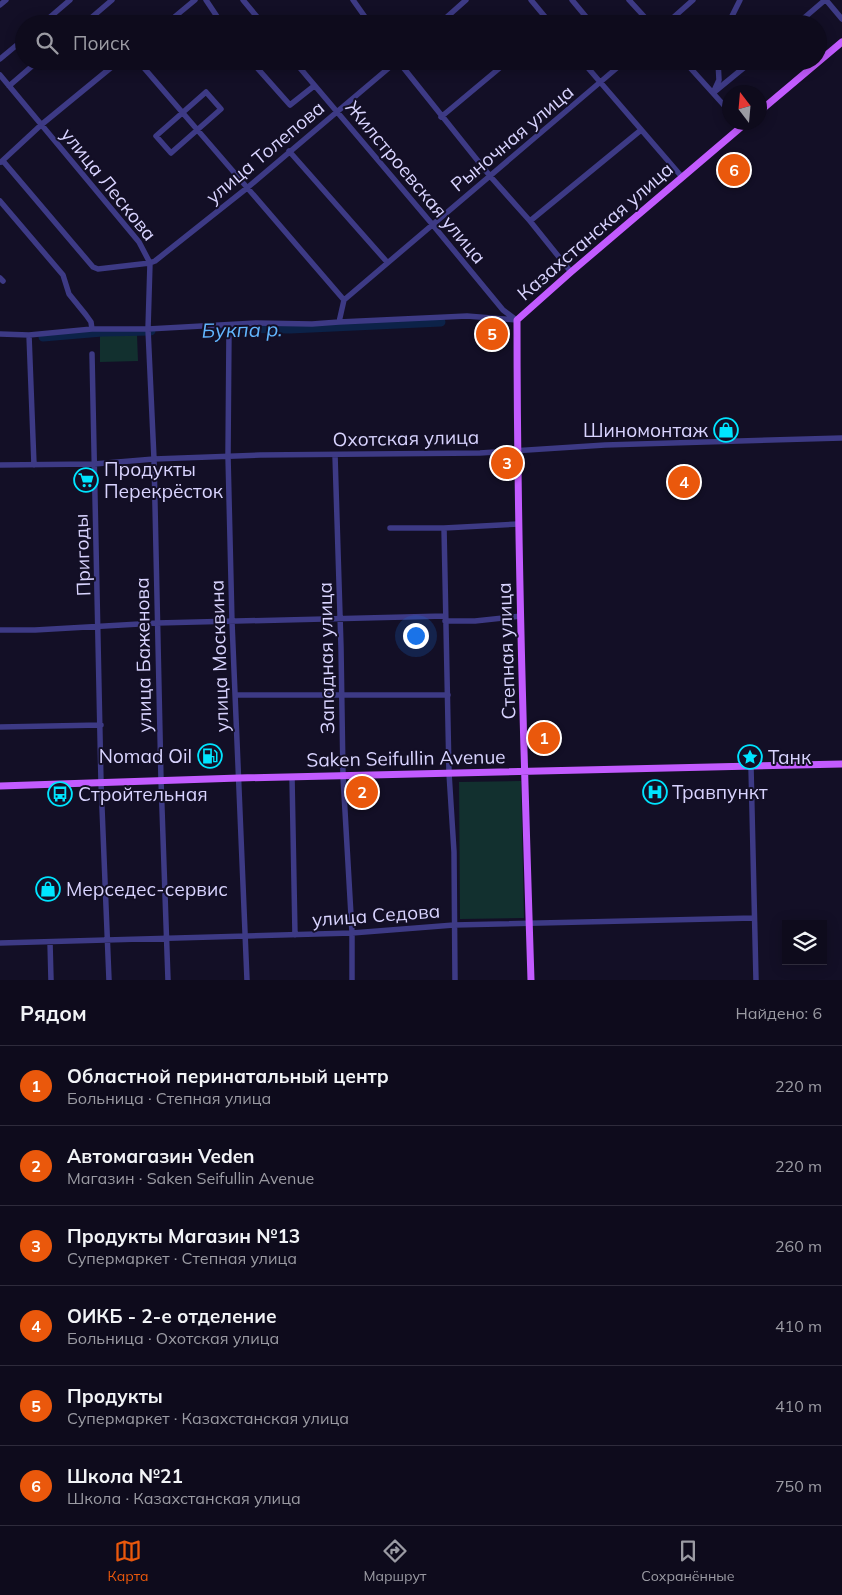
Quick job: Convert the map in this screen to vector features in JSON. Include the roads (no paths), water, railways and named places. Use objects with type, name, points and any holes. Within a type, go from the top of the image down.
[{"type":"main road","points":[[827,55],[842,42]]},
{"type":"main road","points":[[767,106],[809,70]]},
{"type":"main road","name":"Казахстанская улица","points":[[517,320],[735,130]]},
{"type":"main road","name":"Степная улица","points":[[517,320],[519,524],[531,980]]},
{"type":"main road","name":"Saken Seifullin Avenue","points":[[0,784],[19,786],[160,780],[842,764]]},
{"type":"street","points":[[0,5],[6,0]]},
{"type":"street","points":[[52,15],[70,0]]},
{"type":"street","points":[[94,15],[112,0]]},
{"type":"street","points":[[177,15],[195,0]]},
{"type":"street","points":[[206,0],[216,15]]},
{"type":"street","points":[[243,0],[256,15]]},
{"type":"street","points":[[353,0],[364,15]]},
{"type":"street","points":[[449,15],[466,0]]},
{"type":"street","points":[[531,0],[544,15]]},
{"type":"street","points":[[572,0],[584,15]]},
{"type":"street","points":[[630,0],[643,15]]},
{"type":"street","points":[[676,15],[693,0]]},
{"type":"street","points":[[732,15],[740,0]]},
{"type":"street","points":[[808,15],[826,0],[842,18]]},
{"type":"street","points":[[0,59],[15,46]]},
{"type":"street","points":[[9,86],[28,70]]},
{"type":"street","points":[[108,70],[41,124],[1,162],[93,266],[98,269],[150,263]]},
{"type":"street","points":[[146,70],[344,300],[339,322]]},
{"type":"street","points":[[259,70],[290,105],[314,86]]},
{"type":"street","name":"Жилстроевская улица","points":[[301,70],[503,310],[517,320]]},
{"type":"street","name":"улица Толепова","points":[[150,263],[247,188],[386,70]]},
{"type":"street","points":[[404,70],[571,272]]},
{"type":"street","points":[[441,117],[497,70]]},
{"type":"street","points":[[589,70],[682,177]]},
{"type":"street","name":"Рыночная улица","points":[[344,300],[615,70]]},
{"type":"street","points":[[692,70],[722,103]]},
{"type":"street","points":[[713,93],[719,80],[718,70]]},
{"type":"street","points":[[713,93],[741,70]]},
{"type":"street","name":"улица Лескова","points":[[0,75],[139,242],[150,263],[148,329]]},
{"type":"street","points":[[206,92],[221,109],[197,130],[172,153],[156,136],[206,92]]},
{"type":"street","points":[[530,221],[641,130]]},
{"type":"street","points":[[290,152],[387,262]]},
{"type":"street","points":[[0,201],[63,275],[69,294],[91,322],[92,329]]},
{"type":"street","name":"Казахстанская улица","points":[[0,334],[29,335],[92,329],[148,329],[247,323],[312,324],[467,316],[517,320]]},
{"type":"street","name":"улица Баженова","points":[[148,329],[154,459],[160,780],[168,980]]},
{"type":"street","name":"улица Москвина","points":[[229,330],[228,456],[232,622],[247,980]]},
{"type":"street","points":[[29,335],[34,465]]},
{"type":"street","name":"Пригоды","points":[[92,354],[101,783],[108,980]]},
{"type":"street","name":"Охотская улица","points":[[0,465],[94,464],[228,456],[480,453],[612,444],[842,438]]},
{"type":"street","name":"Западная улица","points":[[335,454],[343,776],[352,934],[352,980]]},
{"type":"street","points":[[390,528],[444,528],[519,524]]},
{"type":"street","points":[[444,528],[448,773],[454,852],[455,980]]},
{"type":"street","points":[[0,630],[34,630],[156,623],[445,618],[475,620],[521,616]]},
{"type":"street","points":[[235,695],[448,695]]},
{"type":"street","points":[[0,727],[101,725]]},
{"type":"street","points":[[751,767],[756,980]]},
{"type":"street","points":[[292,777],[295,935]]},
{"type":"street","points":[[0,790],[19,786]]},
{"type":"street","name":"улица Седова","points":[[0,943],[352,934],[454,925],[754,918]]},
{"type":"street","points":[[50,942],[51,980]]},
{"type":"waterway","name":"Букпа р.","points":[[207,328],[290,329],[441,322]]},
{"type":"waterway","name":"Букпа р.","points":[[43,337],[102,332],[151,331]]},
{"type":"place","name":"Школа №21","points":[[734,170]]},
{"type":"place","name":"Продукты","points":[[492,334]]},
{"type":"place","name":"Шиномонтаж","points":[[726,430]]},
{"type":"place","name":"Продукты Магазин №13","points":[[507,463]]},
{"type":"place","name":"Продукты Перекрёсток","points":[[86,480]]},
{"type":"place","name":"ОИКБ - 2-е отделение","points":[[684,482]]},
{"type":"place","name":"Областной перинатальный центр","points":[[544,738]]},
{"type":"place","name":"Nomad Oil","points":[[210,756]]},
{"type":"place","name":"Танк","points":[[750,757]]},
{"type":"place","name":"Автомагазин Veden","points":[[362,792]]},
{"type":"place","name":"Травпункт","points":[[655,792]]},
{"type":"place","name":"Стройтельная","points":[[60,794]]},
{"type":"place","name":"Мерседес-сервис","points":[[48,889]]}]
